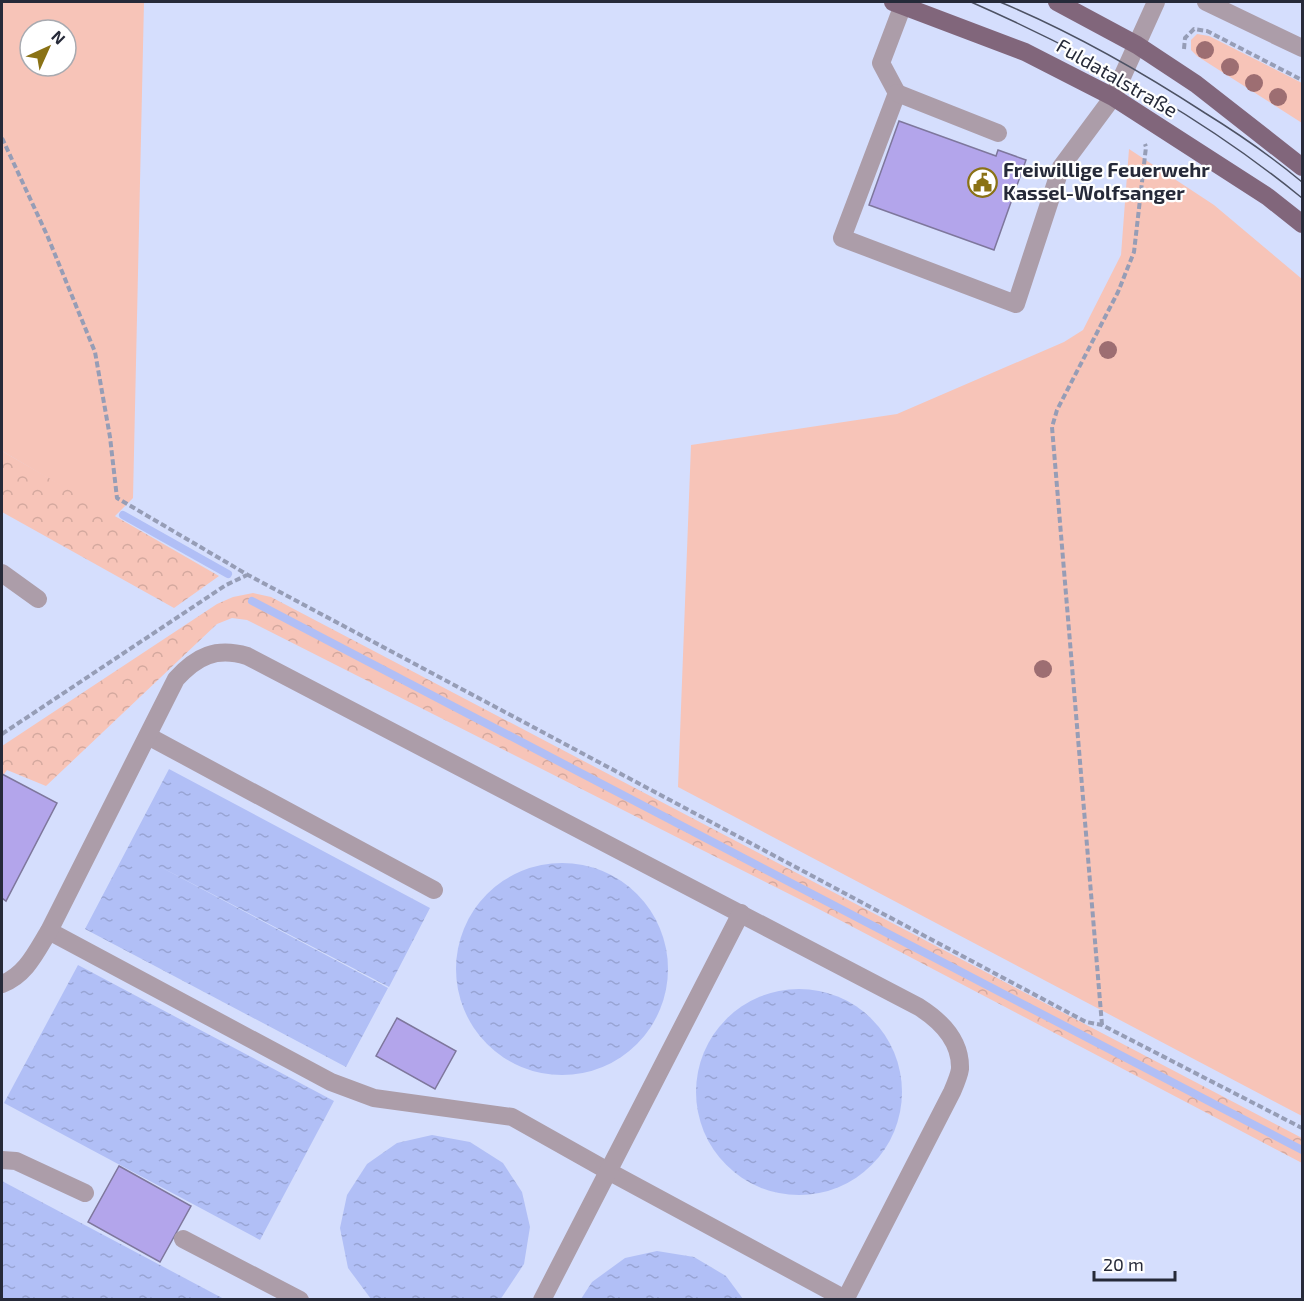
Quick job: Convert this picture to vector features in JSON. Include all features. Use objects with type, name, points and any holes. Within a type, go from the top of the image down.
[{"type":"main road","name":"Fuldatalstraße","points":[[1057,2],[1137,45],[1196,84],[1302,166]]},
{"type":"main road","name":"Fuldatalstraße","points":[[898,3],[1025,52],[1113,97],[1268,197],[1302,224]]},
{"type":"street","points":[[897,93],[842,238],[1016,304],[1061,168],[1113,97],[1156,2]]},
{"type":"street","points":[[1206,2],[1302,48]]},
{"type":"street","points":[[898,3],[881,63],[897,93],[998,133]]},
{"type":"street","points":[[2,573],[38,599]]},
{"type":"street","points":[[2,984],[13,980],[24,970],[49,931],[176,679],[189,665],[201,657],[233,652],[246,656],[741,913],[933,1016],[948,1031],[959,1051],[960,1071],[952,1092],[845,1299],[608,1172],[512,1117],[374,1098],[331,1082],[49,931]]},
{"type":"street","points":[[148,736],[434,890]]},
{"type":"street","points":[[542,1299],[741,913]]},
{"type":"street","points":[[2,1160],[16,1161],[85,1193]]},
{"type":"street","points":[[183,1239],[300,1299]]},
{"type":"path","points":[[1183,53],[1185,38],[1194,29],[1207,31],[1302,80]]},
{"type":"path","points":[[1102,1025],[1052,428],[1057,410],[1118,292],[1134,252],[1146,147],[1142,137]]},
{"type":"path","points":[[2,138],[47,235],[95,352],[110,437],[117,498],[248,575],[1086,1022],[1102,1025],[1302,1128]]},
{"type":"path","points":[[2,734],[226,585],[248,575]]},
{"type":"green space","points":[[2,2],[144,2],[133,498],[114,517],[2,451]]},
{"type":"green space","points":[[1197,34],[1209,36],[1302,83],[1302,123],[1197,56],[1191,50],[1191,40]]},
{"type":"green space","points":[[1129,149],[1214,205],[1302,279],[1302,1116],[678,787],[691,445],[897,414],[1064,342],[1083,330],[1121,255]]},
{"type":"green space","points":[[2,451],[219,576],[174,608],[2,512]]},
{"type":"green space","points":[[253,593],[271,597],[1302,1138],[1302,1163],[813,906],[247,620],[232,618],[217,624],[46,786],[7,770],[2,777],[2,746],[217,604],[233,597]]},
{"type":"water","points":[[169,769],[430,908],[389,987],[153,863],[388,988],[346,1067],[85,929]]},
{"type":"water","points":[[562,863],[583,865],[602,871],[621,881],[637,894],[650,910],[660,929],[666,948],[668,969],[666,990],[660,1009],[650,1028],[637,1044],[621,1057],[602,1067],[583,1073],[562,1075],[541,1073],[522,1067],[503,1057],[487,1044],[474,1028],[464,1009],[458,990],[456,969],[458,948],[464,929],[474,910],[487,894],[503,881],[522,871],[541,865]]},
{"type":"water","points":[[78,965],[334,1101],[260,1240],[4,1103]]},
{"type":"water","points":[[799,989],[829,993],[848,1001],[872,1019],[890,1043],[898,1062],[902,1092],[898,1122],[890,1141],[872,1165],[848,1183],[829,1191],[799,1195],[769,1191],[750,1183],[726,1165],[708,1141],[700,1122],[696,1092],[700,1062],[708,1043],[726,1019],[750,1001],[769,993]]},
{"type":"water","points":[[432,1135],[470,1142],[503,1163],[522,1192],[530,1227],[524,1264],[499,1299],[371,1299],[348,1268],[340,1228],[347,1195],[367,1164],[397,1143]]},
{"type":"water","points":[[2,1181],[224,1299],[2,1299]]},
{"type":"water","points":[[657,1251],[694,1257],[726,1276],[743,1299],[581,1299],[592,1282],[625,1258]]},
{"type":"building","points":[[899,121],[996,156],[998,150],[1026,160],[994,250],[869,205]]},
{"type":"building","points":[[2,774],[57,803],[6,901],[2,898]]},
{"type":"building","points":[[397,1018],[456,1051],[435,1089],[376,1056]]},
{"type":"building","points":[[119,1166],[191,1206],[160,1262],[88,1222]]},
{"type":"waterway","points":[[123,515],[228,574]]},
{"type":"waterway","points":[[252,601],[1302,1150]]},
{"type":"tram line","points":[[971,2],[1058,43],[1143,89],[1225,140],[1302,198]]},
{"type":"tram line","points":[[1000,2],[1079,39],[1155,82],[1243,137],[1302,182]]},
{"type":"place","name":"Freiwillige Feuerwehr Kassel-Wolfsanger","points":[[982,182]]}]
